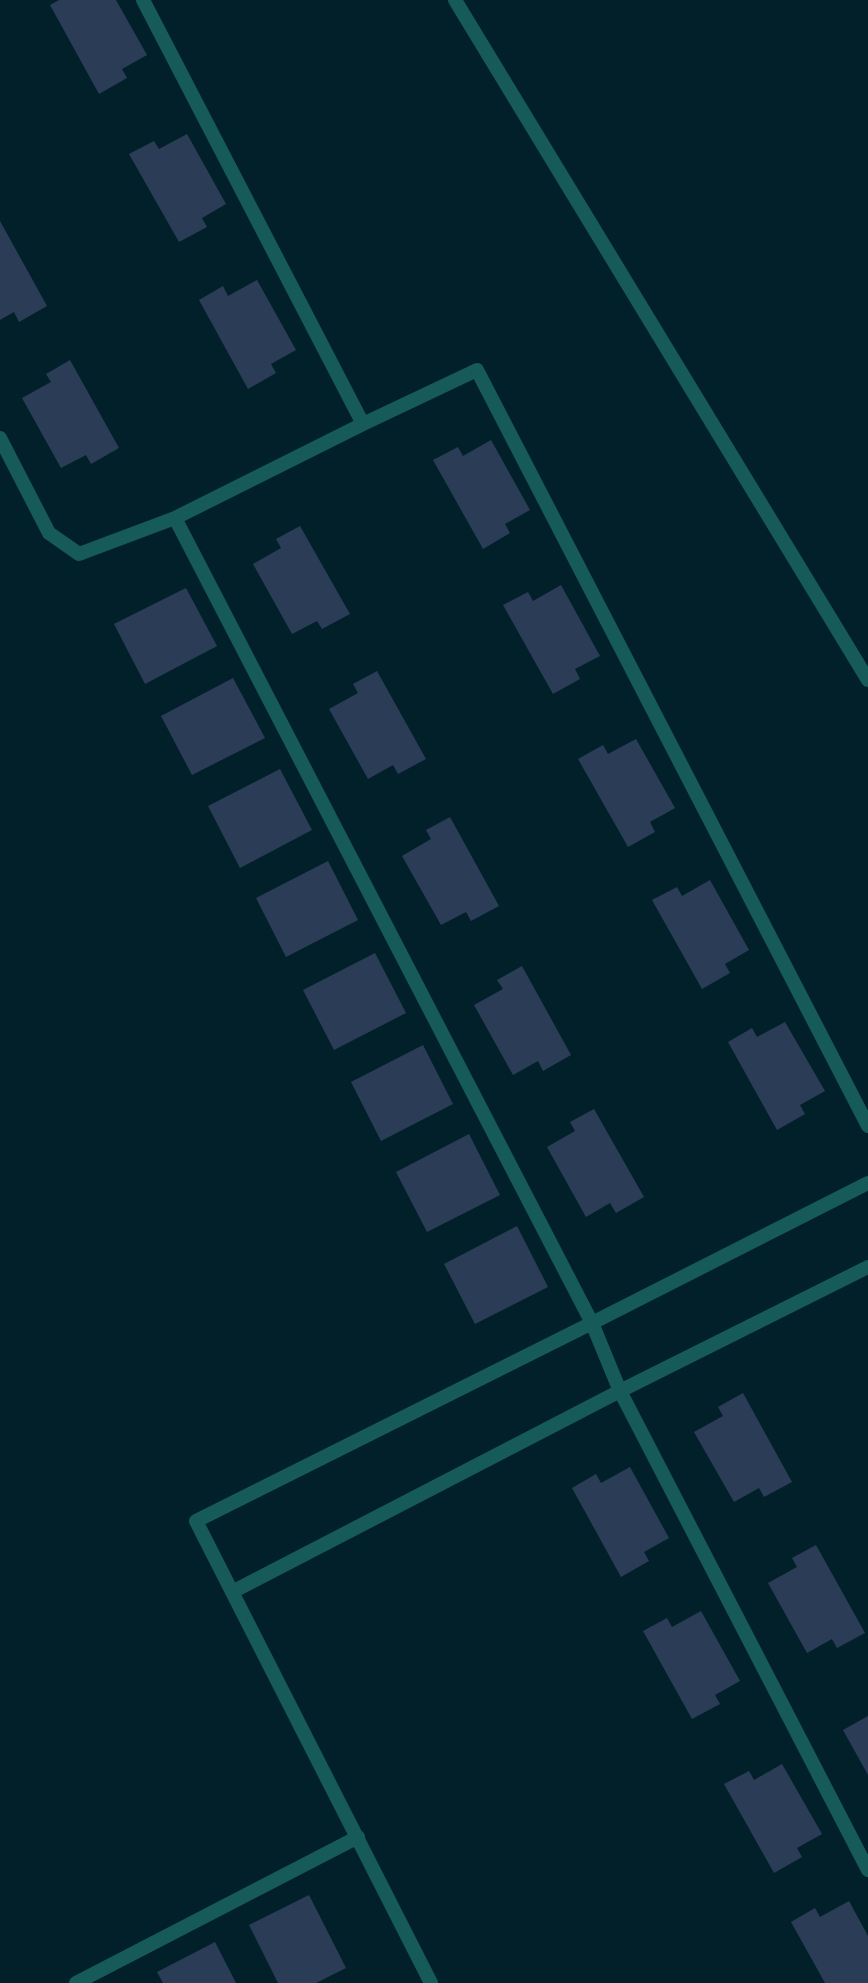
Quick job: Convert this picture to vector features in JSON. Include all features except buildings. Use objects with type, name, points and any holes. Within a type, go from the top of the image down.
[{"type":"street","points":[[143,0],[363,424]]},
{"type":"street","points":[[456,0],[868,680]]},
{"type":"street","points":[[0,438],[49,533],[79,554],[175,518],[363,424],[477,370],[868,1126]]},
{"type":"street","points":[[175,518],[592,1323],[620,1391],[868,1870]]},
{"type":"street","points":[[431,1983],[196,1521],[592,1323],[868,1182]]},
{"type":"street","points":[[232,1592],[620,1391],[868,1267]]},
{"type":"street","points":[[76,1983],[358,1837]]}]
